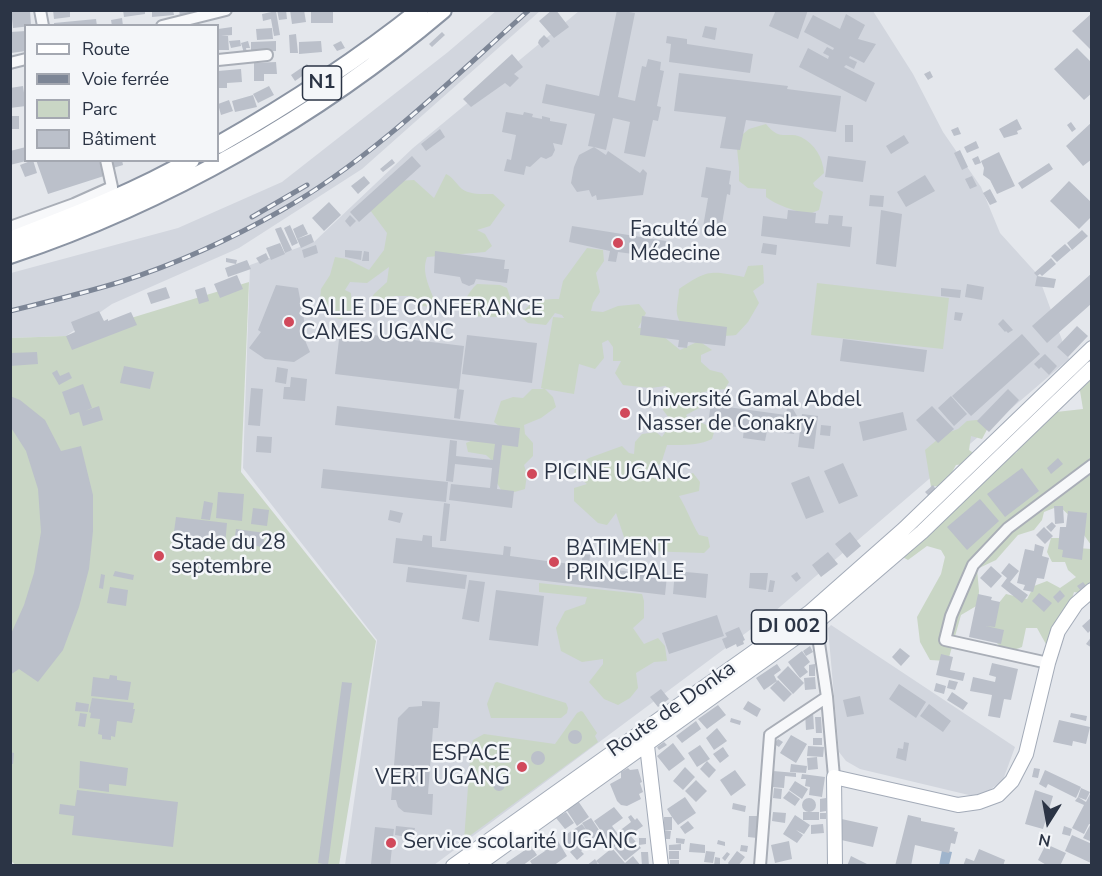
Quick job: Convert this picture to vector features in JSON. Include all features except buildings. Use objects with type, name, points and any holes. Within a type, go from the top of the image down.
[{"type":"highway","name":"N1","points":[[219,142],[325,81],[420,10]]},
{"type":"highway","name":"N1","points":[[10,255],[120,213],[210,168],[343,88],[443,10]]},
{"type":"highway","points":[[112,187],[168,162]]},
{"type":"highway","points":[[10,240],[83,212],[167,174],[188,162]]},
{"type":"main road","name":"Route de Donka","points":[[453,866],[810,612],[853,576],[1092,348]]},
{"type":"main road","name":"Route de Donka","points":[[476,866],[816,623],[922,532],[1092,368]]},
{"type":"main road","points":[[835,866],[834,777],[958,804],[979,802],[998,795],[1012,781],[1026,754],[1058,631],[1076,604],[1092,590]]},
{"type":"main road","points":[[645,729],[661,866]]},
{"type":"street","points":[[170,24],[224,11]]},
{"type":"street","points":[[219,60],[267,55]]},
{"type":"street","points":[[10,227],[74,204],[112,187],[106,162]]},
{"type":"street","points":[[1048,663],[945,640],[951,616],[974,565],[1008,528],[1092,465]]},
{"type":"street","points":[[816,623],[827,697],[834,777]]},
{"type":"street","points":[[760,866],[770,735],[827,697]]},
{"type":"shaded area","points":[[496,11],[540,11],[362,169],[239,248],[112,304],[66,336],[11,338],[11,273],[178,228],[282,182],[448,52]]},
{"type":"shaded area","name":"Université Gamal Abdel Nasser de Conakry","points":[[579,11],[873,11],[913,74],[943,132],[981,187],[1000,233],[1038,275],[1069,359],[774,612],[434,865],[345,865],[377,640],[243,468],[250,265],[314,242],[413,148]]},
{"type":"shaded area","points":[[831,625],[1015,747],[1003,780],[987,792],[973,796],[860,769],[846,761],[839,752],[828,628]]},
{"type":"green space","points":[[766,124],[775,133],[801,137],[817,152],[824,173],[813,183],[823,192],[819,210],[807,215],[770,200],[766,197],[766,189],[748,188],[739,181],[736,140],[749,129]]},
{"type":"green space","points":[[446,174],[465,191],[493,194],[505,205],[490,226],[477,230],[485,234],[492,246],[485,252],[427,257],[425,269],[435,302],[431,307],[422,306],[410,296],[395,296],[382,305],[370,300],[387,282],[389,267],[367,283],[350,282],[345,290],[351,293],[352,311],[341,319],[328,316],[319,309],[321,289],[330,275],[335,257],[347,259],[369,270],[384,250],[387,233],[370,210],[396,181],[414,180],[434,198]]},
{"type":"green space","points":[[587,248],[603,250],[604,261],[596,273],[600,292],[591,311],[603,312],[618,306],[639,304],[646,313],[638,328],[653,328],[680,350],[699,341],[712,350],[701,355],[701,362],[710,370],[722,373],[729,382],[725,389],[697,394],[699,408],[686,415],[691,423],[702,423],[715,429],[712,439],[696,444],[667,445],[661,464],[651,467],[654,479],[673,478],[693,473],[700,482],[699,491],[679,496],[699,535],[708,537],[710,547],[704,553],[644,551],[625,540],[616,513],[607,525],[598,523],[574,501],[574,488],[587,484],[574,473],[576,466],[589,458],[622,446],[629,453],[634,454],[635,442],[642,434],[656,432],[662,437],[672,422],[663,410],[663,395],[668,390],[666,386],[650,388],[623,385],[615,373],[621,361],[613,361],[613,347],[608,340],[602,343],[604,358],[595,369],[579,364],[574,394],[545,389],[553,397],[556,407],[541,418],[524,425],[525,434],[533,443],[533,456],[524,465],[527,474],[525,489],[504,495],[494,478],[497,465],[486,455],[468,452],[466,443],[482,436],[512,436],[494,422],[501,401],[513,397],[523,398],[532,389],[544,389],[541,388],[553,317],[564,318],[555,313],[546,325],[528,323],[521,317],[528,307],[536,302],[559,299],[563,281]]},
{"type":"green space","points":[[763,265],[764,283],[753,291],[759,303],[748,322],[736,335],[702,335],[686,328],[680,322],[677,314],[679,289],[710,273],[744,277],[748,266]]},
{"type":"green space","name":"Stade du 28 septembre","points":[[249,282],[241,472],[376,641],[339,865],[17,866],[11,861],[11,338],[66,336],[82,333]]},
{"type":"green space","points":[[817,283],[949,298],[943,349],[811,335]]},
{"type":"green space","points":[[477,284],[500,285],[507,288],[513,306],[511,313],[502,317],[462,316],[458,309]]},
{"type":"green space","points":[[1091,363],[1091,545],[1072,518],[1059,506],[1044,512],[1042,520],[1034,530],[1018,535],[996,560],[977,569],[978,605],[961,615],[948,661],[930,660],[920,642],[917,617],[941,574],[945,557],[941,550],[927,546],[908,560],[899,555],[924,527],[908,518],[916,507],[947,501],[968,484],[965,464],[956,465],[945,485],[931,487],[925,450],[944,434],[958,429],[967,421],[986,419],[991,422],[982,439],[971,436],[969,450],[975,454],[978,461],[1004,460],[1017,452],[1023,431],[1038,414],[1083,409],[1078,379]]},
{"type":"green space","points":[[1051,538],[1062,538],[1078,548],[1091,549],[1091,586],[1079,593],[1074,592],[1063,630],[1047,646],[1037,628],[1026,628],[1022,647],[1005,649],[997,643],[986,628],[990,614],[1006,594],[1027,599],[1034,586],[1047,581],[1060,588],[1076,577],[1068,570],[1065,562],[1052,562],[1047,552]]},
{"type":"green space","points":[[539,583],[642,594],[644,618],[633,628],[644,644],[658,638],[665,646],[667,661],[654,662],[636,673],[638,688],[630,698],[618,705],[604,699],[589,682],[603,664],[603,659],[582,662],[561,651],[556,628],[565,611],[585,604],[587,597],[539,592]]},
{"type":"green space","points":[[497,682],[566,703],[567,713],[561,718],[491,718],[487,704]]},
{"type":"green space","points":[[581,711],[597,733],[595,736],[598,742],[464,840],[473,740],[484,734],[555,744],[577,713]]},
{"type":"water","points":[[942,850],[952,852],[949,865],[939,866]]},
{"type":"railway","points":[[10,311],[141,275],[223,241],[282,210],[315,190],[379,143],[529,10]]},
{"type":"railway","points":[[252,217],[307,185]]},
{"type":"place","name":"Faculté de Médecine","points":[[618,243]]},
{"type":"place","name":"SALLE DE CONFERANCE CAMES UGANC","points":[[289,322]]},
{"type":"place","name":"Université Gamal Abdel Nasser de Conakry","points":[[625,413]]},
{"type":"place","name":"PICINE UGANC","points":[[532,474]]},
{"type":"place","name":"Stade du 28 septembre","points":[[159,556]]},
{"type":"place","name":"BATIMENT PRINCIPALE","points":[[554,562]]},
{"type":"place","name":"ESPACE VERT UGANG","points":[[522,767]]},
{"type":"place","name":"Service scolarité UGANC","points":[[391,843]]}]
